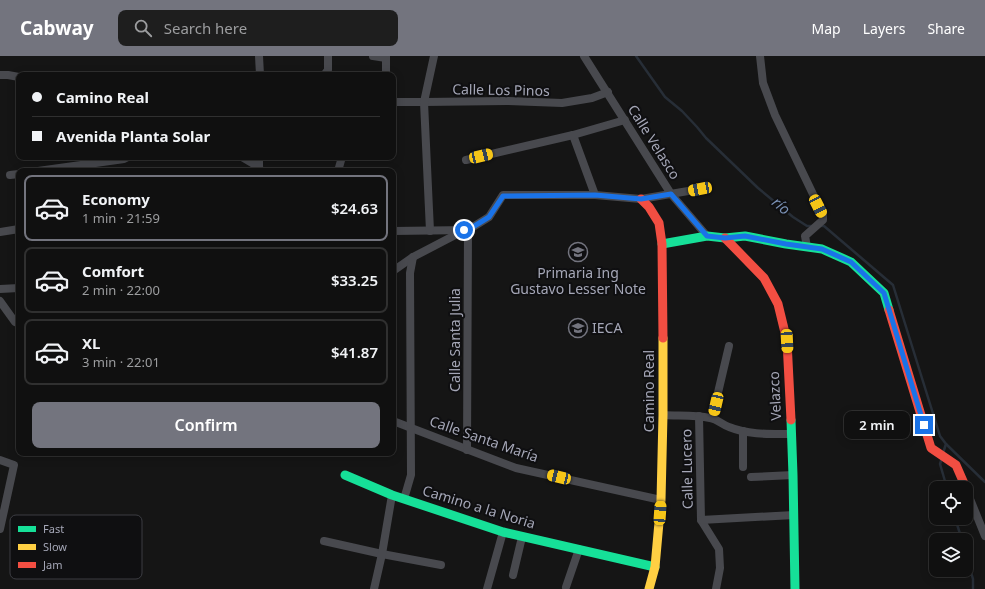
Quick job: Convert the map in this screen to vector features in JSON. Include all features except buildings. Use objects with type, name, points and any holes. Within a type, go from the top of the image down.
[{"type":"street","points":[[259,56],[260,72]]},
{"type":"street","points":[[326,72],[328,70],[328,56]]},
{"type":"street","points":[[373,56],[386,57],[386,72]]},
{"type":"street","points":[[430,231],[424,102],[434,56]]},
{"type":"street","name":"Calle Velasco","points":[[584,56],[671,194],[707,236]]},
{"type":"street","points":[[760,56],[763,83],[792,150],[823,215],[823,220],[805,236],[807,247]]},
{"type":"street","points":[[0,75],[16,76]]},
{"type":"street","name":"Calle Los Pinos","points":[[396,102],[507,101],[562,103],[592,98],[608,92]]},
{"type":"street","points":[[466,160],[573,135],[625,120]]},
{"type":"street","points":[[573,135],[595,195]]},
{"type":"street","points":[[60,168],[117,160]]},
{"type":"street","points":[[246,160],[258,168]]},
{"type":"street","points":[[10,175],[16,174]]},
{"type":"street","points":[[396,269],[413,257],[489,217],[503,196],[595,195],[641,199],[700,189]]},
{"type":"street","name":"Camino Real","points":[[641,199],[649,207],[659,223],[662,244],[663,415],[660,500],[655,567],[649,589]]},
{"type":"street","points":[[0,232],[16,229]]},
{"type":"street","points":[[396,231],[466,230]]},
{"type":"street","name":"Calle Santa Julia","points":[[466,230],[468,450]]},
{"type":"street","points":[[662,244],[707,236],[725,238],[745,236],[822,249],[851,262],[884,293],[931,448],[956,466],[963,481]]},
{"type":"street","name":"Velazco","points":[[725,238],[764,278],[778,304],[787,341],[794,475],[795,589]]},
{"type":"street","points":[[404,499],[411,475],[410,273],[413,257]]},
{"type":"street","points":[[396,270],[410,273]]},
{"type":"street","points":[[0,289],[16,288]]},
{"type":"street","points":[[0,301],[14,322],[16,322]]},
{"type":"street","points":[[712,418],[729,346]]},
{"type":"street","points":[[663,415],[699,416],[712,418],[729,427],[759,434],[791,434]]},
{"type":"street","name":"Calle Lucero","points":[[699,416],[701,520],[719,549],[720,568],[716,589]]},
{"type":"street","name":"Calle Santa María","points":[[396,422],[516,468],[660,500]]},
{"type":"street","points":[[743,431],[743,467]]},
{"type":"street","points":[[0,460],[14,465],[0,529]]},
{"type":"street","name":"Camino a la Noria","points":[[345,475],[392,495],[502,532],[655,567]]},
{"type":"street","points":[[752,477],[794,475]]},
{"type":"street","points":[[374,589],[382,554],[392,495]]},
{"type":"street","points":[[973,506],[985,536]]},
{"type":"street","points":[[701,520],[794,515]]},
{"type":"street","points":[[487,589],[502,532]]},
{"type":"street","points":[[513,575],[522,536]]},
{"type":"street","points":[[324,541],[440,565]]},
{"type":"street","points":[[566,587],[579,549]]},
{"type":"waterway","name":"río","points":[[636,56],[665,97],[682,111],[706,138],[758,188],[793,217],[807,226],[812,226]]},
{"type":"waterway","name":"río","points":[[819,226],[824,226],[893,285],[940,436],[946,444],[943,453]]},
{"type":"waterway","points":[[946,444],[985,482]]},
{"type":"waterway","name":"río","points":[[942,458],[940,464],[945,481]]},
{"type":"waterway","name":"río","points":[[957,525],[960,533]]},
{"type":"waterway","name":"río","points":[[972,577],[973,589]]},
{"type":"traffic: fast","points":[[662,244],[707,236],[725,238],[745,236],[822,249],[851,262],[884,293],[889,310]]},
{"type":"traffic: fast","points":[[791,420],[795,589]]},
{"type":"traffic: fast","points":[[345,475],[392,495],[503,532],[655,567]]},
{"type":"traffic: slow","points":[[649,589],[655,567],[661,500],[663,338]]},
{"type":"traffic: jam","points":[[641,199],[649,207],[659,223],[662,244],[663,338]]},
{"type":"traffic: jam","points":[[725,238],[764,278],[778,304],[787,341],[791,420]]},
{"type":"traffic: jam","points":[[889,310],[931,448],[956,465],[963,481]]},
{"type":"place","name":"Primaria Ing Gustavo Lesser Note","points":[[578,252]]},
{"type":"place","name":"IECA","points":[[578,328]]},
{"type":"route","points":[[464,230],[468,230],[489,217],[503,196],[595,195],[641,199],[671,194],[707,236],[725,238],[745,236],[822,249],[851,262],[884,293],[924,425]]}]
